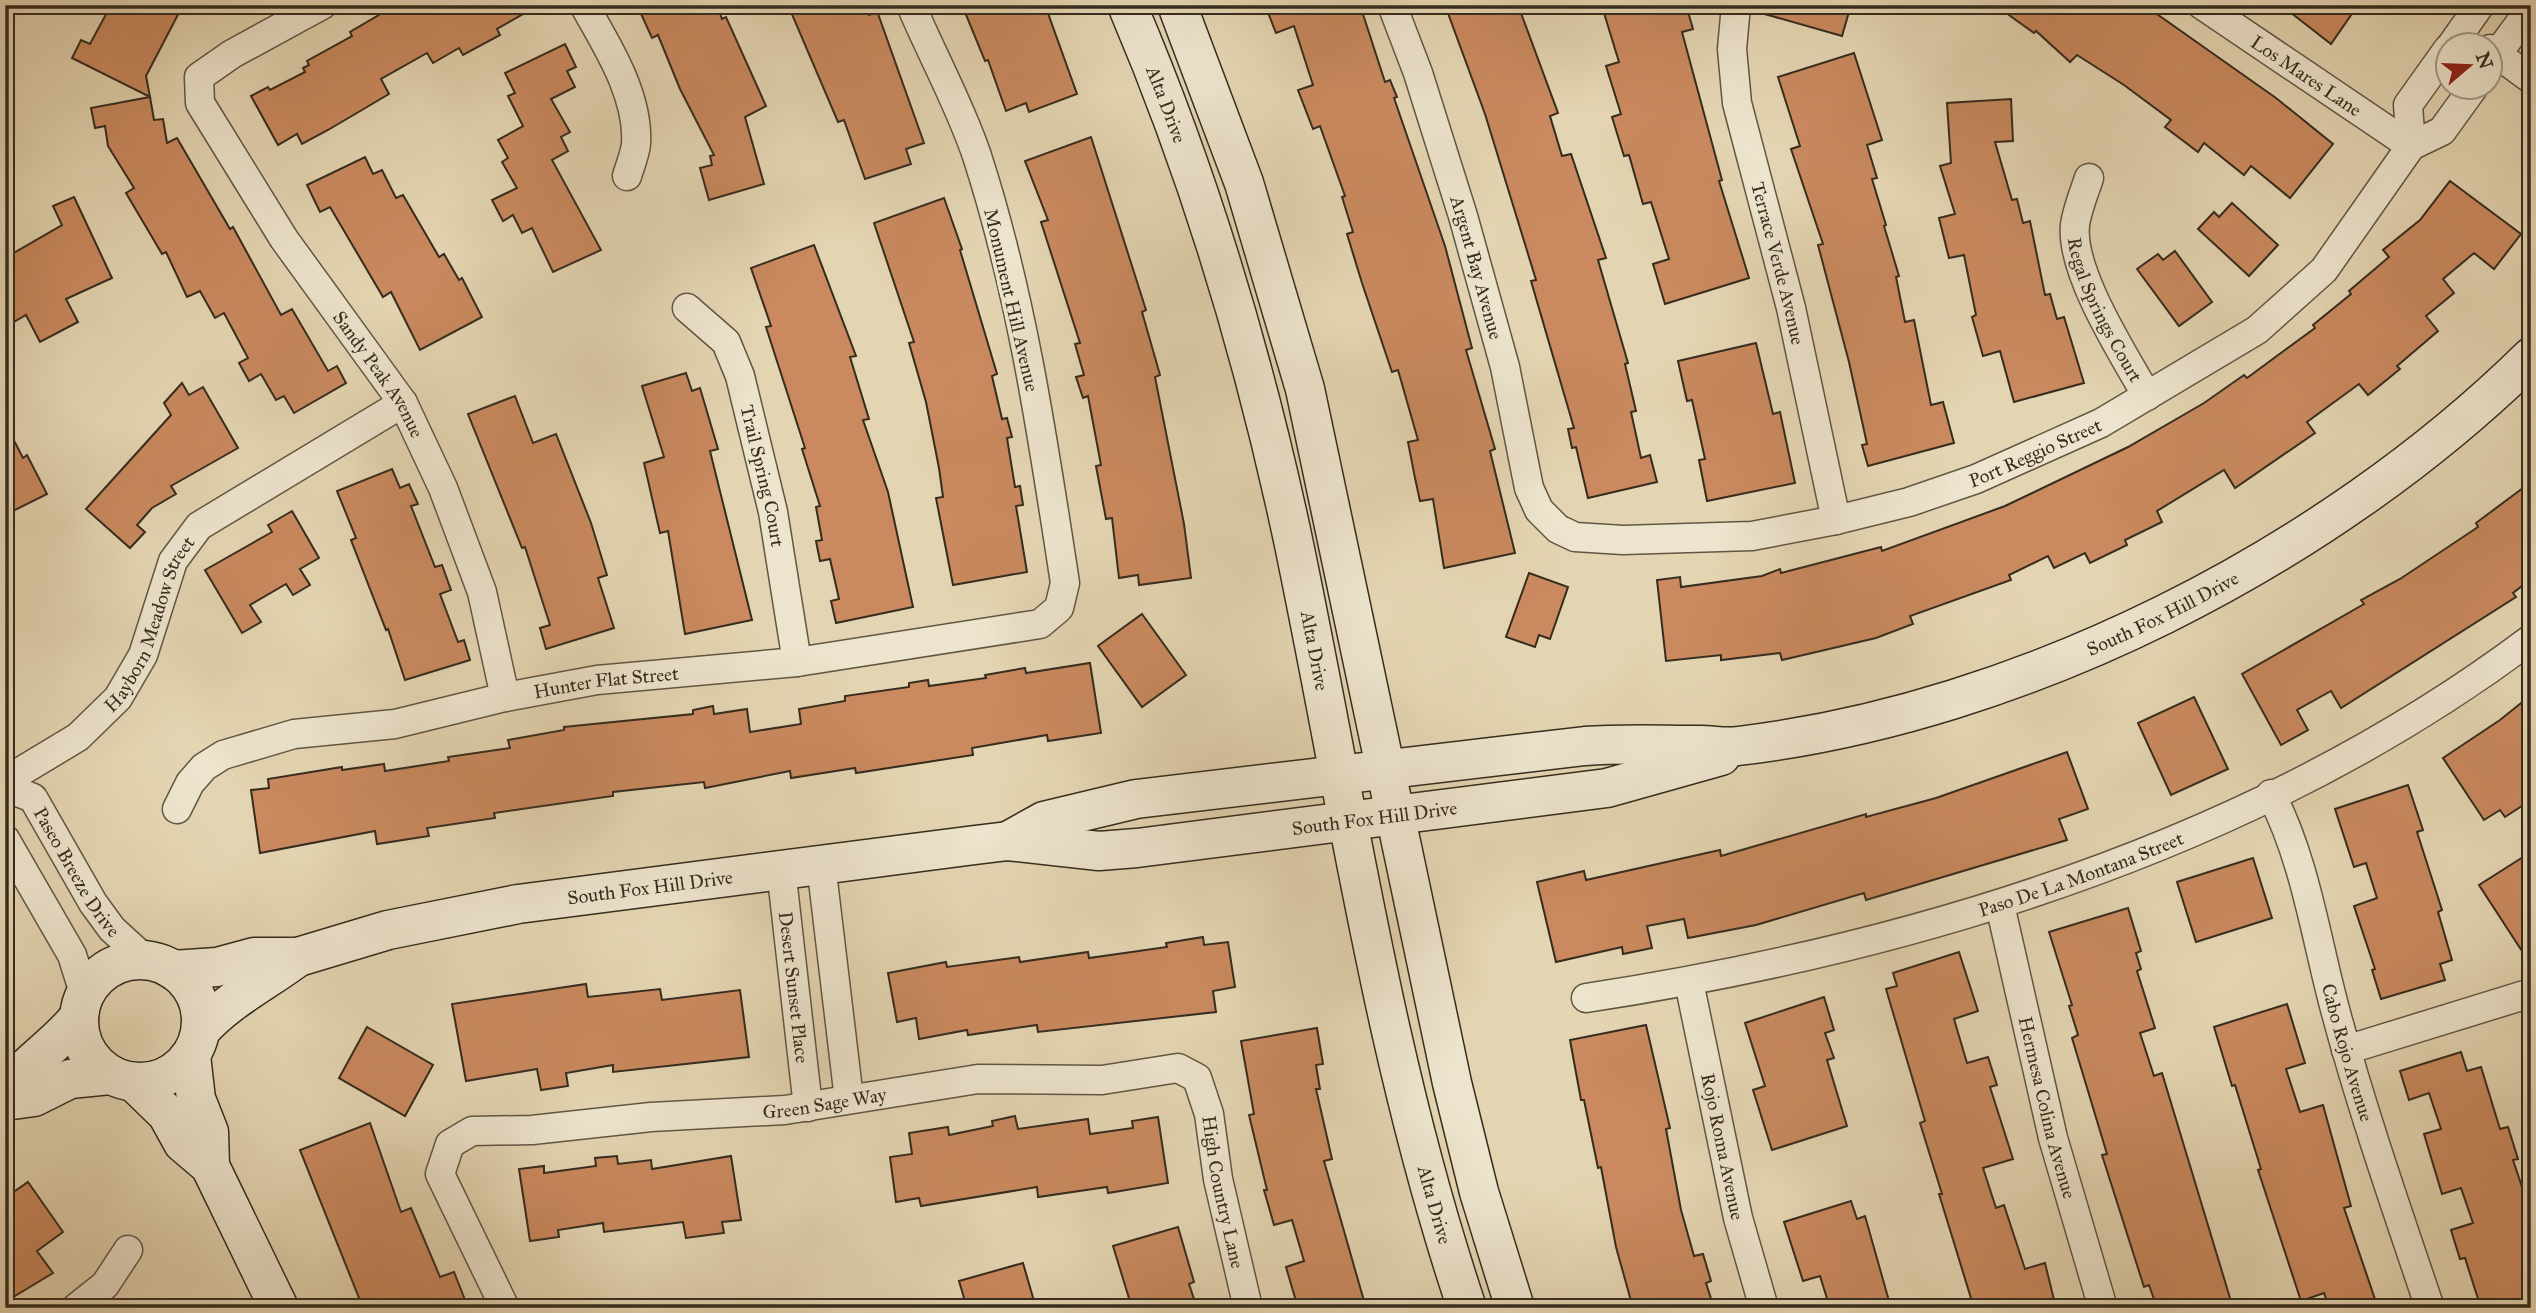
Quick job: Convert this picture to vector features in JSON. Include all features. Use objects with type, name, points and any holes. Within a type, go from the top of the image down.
[{"type":"street","name":"Sandy Peak Avenue","points":[[322,5],[232,54],[199,77],[200,103],[284,239],[403,402],[443,488],[482,592],[505,697]]},
{"type":"street","points":[[584,5],[622,76],[633,116],[636,145],[627,176]]},
{"type":"street","name":"Monument Hill Avenue","points":[[911,5],[976,155],[1014,295],[1042,428],[1065,583],[1059,608]]},
{"type":"street","name":"Alta Drive","points":[[1127,5],[1198,188],[1240,324],[1291,532],[1420,1147],[1467,1308]]},
{"type":"street","points":[[1177,5],[1244,183],[1291,335],[1324,467],[1465,1141],[1515,1308]]},
{"type":"street","name":"Argent Bay Avenue","points":[[1392,5],[1418,73],[1463,216],[1505,367],[1529,488],[1539,510],[1558,529]]},
{"type":"street","name":"Terrace Verde Avenue","points":[[1736,5],[1732,49],[1737,103],[1791,308],[1836,520]]},
{"type":"street","name":"Los Mares Lane","points":[[2202,5],[2411,146]]},
{"type":"street","points":[[2460,32],[2480,5]]},
{"type":"street","points":[[2504,38],[2531,8]]},
{"type":"street","points":[[2504,61],[2531,79]]},
{"type":"street","points":[[2411,146],[2408,105],[2434,69]]},
{"type":"street","name":"Port Reggio Street","points":[[1558,529],[1575,537],[1636,540],[1752,536],[1836,520],[1909,502],[1976,479],[2101,423],[2257,330],[2323,270],[2411,146],[2442,131],[2463,102]]},
{"type":"street","name":"Regal Springs Court","points":[[2089,178],[2075,227],[2082,270],[2108,326],[2147,396]]},
{"type":"street","name":"Trail Spring Court","points":[[687,308],[726,342],[740,376],[773,512],[797,662]]},
{"type":"street","name":"South Fox Hill Drive","points":[[1008,841],[1044,821],[1136,799],[1386,768],[1628,743],[1734,747],[1854,725],[1947,700],[2047,666],[2156,618],[2271,555],[2359,498],[2452,427],[2531,356]]},
{"type":"street","name":"Hayborn Meadow Street","points":[[5,781],[78,737],[118,698],[143,655],[173,562],[199,526],[403,402]]},
{"type":"street","name":"Hunter Flat Street","points":[[177,809],[190,783],[204,767],[223,755],[247,746],[294,734],[395,724],[505,697],[597,680],[797,662],[1040,624],[1059,608]]},
{"type":"street","name":"Paso De La Montana Street","points":[[1586,998],[1689,982],[1949,920],[2068,882],[2202,829],[2270,794],[2411,719],[2531,639]]},
{"type":"street","name":"South Fox Hill Drive","points":[[160,965],[217,967],[254,957],[298,957],[388,930],[473,913],[781,869],[1008,841],[1099,851],[1607,788],[1717,760],[1734,747]]},
{"type":"street","name":"Paseo Breeze Drive","points":[[5,787],[33,798],[93,902],[112,929],[160,965]]},
{"type":"street","name":"Cabo Rojo Avenue","points":[[2270,794],[2288,827],[2298,859],[2316,943],[2346,1050],[2384,1175],[2430,1308]]},
{"type":"street","points":[[5,839],[72,955],[82,1007],[83,1044],[89,1055],[167,1114],[183,1143],[210,1166],[279,1308]]},
{"type":"street","name":"Desert Sunset Place","points":[[821,864],[849,1099]]},
{"type":"street","name":"Desert Sunset Place","points":[[781,869],[808,1107]]},
{"type":"street","name":"Hermesa Colina Avenue","points":[[2000,905],[2053,1138],[2104,1308]]},
{"type":"street","name":"South Fox Hill Drive","points":[[196,1043],[230,1002],[263,984],[298,957]]},
{"type":"street","points":[[5,1091],[19,1072],[56,1044],[82,1007],[98,977],[117,965],[160,965],[192,990],[201,1016],[196,1043],[196,1099],[209,1132],[210,1166]]},
{"type":"street","name":"Rojo Roma Avenue","points":[[1689,982],[1738,1218],[1764,1308]]},
{"type":"street","points":[[2346,1050],[2531,993]]},
{"type":"street","points":[[5,1101],[34,1097],[69,1079],[166,1077],[196,1043]]},
{"type":"street","name":"Green Sage Way","points":[[505,1308],[440,1174],[450,1144],[472,1131],[532,1130],[651,1117],[808,1107],[978,1079],[1102,1080],[1178,1068],[1196,1078]]},
{"type":"street","name":"High Country Lane","points":[[1196,1078],[1209,1114],[1218,1179],[1248,1308]]},
{"type":"street","points":[[76,1308],[105,1285],[128,1251]]},
{"type":"building","points":[[111,5],[183,5],[146,76],[150,97],[72,58],[81,40],[90,44]]},
{"type":"building","points":[[396,5],[539,5],[497,29],[500,35],[463,55],[459,48],[433,63],[427,53],[381,79],[389,94],[302,144],[297,134],[278,145],[251,96],[268,87],[270,90],[305,72],[303,68],[309,65],[307,61],[352,36],[350,32]]},
{"type":"building","points":[[637,5],[717,5],[722,19],[726,17],[766,106],[745,117],[764,184],[709,200],[700,168],[712,165],[710,156],[714,155],[680,89],[658,35],[652,38]]},
{"type":"building","points":[[788,5],[865,5],[869,15],[877,11],[924,143],[906,149],[911,164],[865,179],[844,120],[838,122]]},
{"type":"building","points":[[962,5],[1045,5],[1077,94],[1029,112],[1026,103],[1006,111],[988,60],[985,61]]},
{"type":"building","points":[[1265,5],[1360,5],[1385,82],[1390,80],[1397,97],[1394,98],[1445,246],[1472,348],[1466,350],[1495,449],[1490,451],[1515,553],[1444,568],[1433,499],[1420,501],[1408,442],[1418,440],[1398,370],[1392,372],[1347,234],[1353,232],[1342,197],[1345,196],[1320,126],[1313,129],[1298,90],[1313,85],[1294,26],[1276,33]]},
{"type":"building","points":[[1445,5],[1518,5],[1558,113],[1550,116],[1562,156],[1571,154],[1606,258],[1598,260],[1628,363],[1625,364],[1636,411],[1631,412],[1641,458],[1650,455],[1657,482],[1588,498],[1576,447],[1572,448],[1568,429],[1574,428],[1531,281],[1536,280],[1485,114]]},
{"type":"building","points":[[1629,5],[1686,5],[1693,29],[1682,32],[1722,180],[1719,181],[1749,278],[1665,304],[1653,264],[1669,259],[1651,202],[1643,204],[1629,155],[1624,156],[1612,117],[1621,114],[1606,66],[1619,62],[1604,13]]},
{"type":"building","points":[[1755,5],[1851,5],[1842,36],[1754,11]]},
{"type":"building","points":[[1995,5],[2144,5],[2276,98],[2333,144],[2290,198],[2251,166],[2244,175],[2204,143],[2198,152],[2165,127],[2171,120],[2124,85],[2077,55],[2070,62],[2036,31],[2034,33]]},
{"type":"building","points":[[2281,5],[2358,5],[2331,44]]},
{"type":"building","points":[[565,44],[576,67],[567,71],[575,87],[551,99],[570,132],[561,137],[568,151],[552,160],[601,250],[553,272],[532,228],[522,233],[513,215],[503,221],[492,200],[517,188],[502,162],[508,158],[498,140],[523,126],[508,96],[515,93],[505,73]]},
{"type":"building","points":[[1854,53],[1882,140],[1867,145],[1877,178],[1872,179],[1899,276],[1896,277],[1905,322],[1914,320],[1931,405],[1943,402],[1954,443],[1868,466],[1862,445],[1867,444],[1849,362],[1818,245],[1823,244],[1791,149],[1800,146],[1778,77]]},
{"type":"building","points":[[150,97],[154,120],[163,119],[167,143],[177,138],[230,229],[233,227],[281,315],[292,309],[328,371],[337,366],[346,383],[294,413],[284,396],[276,400],[261,374],[249,381],[239,363],[248,358],[224,313],[215,318],[200,291],[187,297],[166,252],[162,254],[126,193],[134,188],[108,146],[105,126],[95,128],[91,108]]},
{"type":"building","points":[[2011,99],[2013,141],[1995,142],[2012,200],[2017,199],[2023,223],[2030,221],[2045,295],[2050,294],[2057,319],[2064,317],[2084,383],[2014,402],[2000,351],[1983,356],[1972,317],[1976,315],[1964,255],[1949,258],[1939,218],[1955,214],[1940,166],[1951,163],[1947,103]]},
{"type":"building","points":[[1091,137],[1146,310],[1142,312],[1160,375],[1155,377],[1184,524],[1191,578],[1139,585],[1138,575],[1119,578],[1112,518],[1106,519],[1096,466],[1101,465],[1088,396],[1083,398],[1076,377],[1084,375],[1075,344],[1080,343],[1041,222],[1048,220],[1025,161]]},
{"type":"building","points":[[365,157],[373,174],[382,170],[396,198],[403,195],[439,257],[444,254],[459,280],[462,278],[482,317],[420,350],[391,292],[383,297],[330,207],[320,212],[307,185]]},
{"type":"building","points":[[2450,181],[2521,234],[2494,269],[2474,253],[2443,279],[2454,293],[2426,316],[2438,331],[2397,366],[2400,369],[2368,395],[2359,384],[2307,422],[2315,433],[2235,488],[2224,470],[2157,511],[2162,522],[2125,540],[2127,545],[2090,563],[2085,553],[2054,568],[2048,556],[2009,575],[2011,580],[1910,616],[1913,624],[1876,638],[1782,660],[1780,653],[1721,660],[1721,655],[1666,661],[1657,580],[1680,577],[1681,587],[1762,576],[1780,569],[1781,573],[1881,547],[1882,551],[2005,506],[2128,447],[2204,403],[2244,375],[2247,378],[2315,328],[2313,325],[2351,294],[2349,291],[2389,257],[2383,250],[2420,220]]},
{"type":"building","points":[[74,197],[112,278],[66,299],[78,322],[40,342],[26,315],[5,327],[5,258],[62,225],[53,206]]},
{"type":"building","points":[[944,198],[962,249],[960,250],[997,374],[992,376],[1002,419],[1007,418],[1012,437],[1007,438],[1015,487],[1020,486],[1023,505],[1016,506],[1027,572],[953,585],[936,498],[943,497],[939,468],[926,402],[909,343],[914,342],[874,223]]},
{"type":"building","points":[[2232,203],[2278,245],[2249,276],[2198,229],[2214,212],[2219,217]]},
{"type":"building","points":[[814,245],[856,356],[850,357],[869,419],[863,420],[888,492],[913,607],[836,623],[831,601],[839,599],[830,559],[820,561],[816,541],[822,540],[816,507],[820,506],[802,449],[805,448],[766,327],[771,326],[751,268]]},
{"type":"building","points":[[2175,251],[2212,302],[2179,326],[2137,269],[2158,254],[2163,260]]},
{"type":"building","points":[[1756,343],[1773,414],[1780,412],[1795,483],[1707,501],[1699,460],[1705,459],[1692,400],[1687,401],[1678,361]]},
{"type":"building","points":[[686,373],[692,391],[700,388],[718,449],[710,451],[752,620],[685,634],[668,531],[660,533],[644,463],[664,457],[642,386]]},
{"type":"building","points":[[182,383],[189,395],[203,387],[238,448],[171,486],[176,494],[152,508],[137,525],[145,532],[130,548],[86,509],[171,415],[164,403]]},
{"type":"building","points":[[515,396],[533,443],[556,434],[591,523],[607,575],[598,578],[614,628],[546,649],[540,628],[550,625],[525,547],[522,548],[468,414]]},
{"type":"building","points":[[5,423],[23,458],[27,455],[47,494],[5,515]]},
{"type":"building","points":[[392,469],[400,488],[409,484],[418,504],[411,506],[435,567],[442,565],[451,590],[440,594],[458,642],[464,640],[470,660],[405,680],[388,629],[386,630],[351,540],[356,538],[337,491]]},
{"type":"building","points":[[2531,482],[2531,579],[2513,593],[2516,597],[2341,708],[2331,691],[2297,710],[2308,730],[2281,745],[2242,674],[2364,604],[2361,600],[2400,579],[2478,527],[2476,523]]},
{"type":"building","points":[[292,511],[319,558],[300,569],[310,585],[293,595],[286,584],[250,605],[261,622],[242,633],[205,570],[272,532],[268,525]]},
{"type":"building","points":[[1529,573],[1568,587],[1550,639],[1539,635],[1535,647],[1506,637]]},
{"type":"building","points":[[1142,614],[1186,675],[1142,707],[1098,646]]},
{"type":"building","points":[[1090,663],[1101,733],[1048,741],[1047,735],[972,748],[973,755],[856,773],[855,768],[791,778],[790,771],[705,788],[704,782],[613,792],[613,796],[494,813],[495,818],[427,828],[429,836],[377,844],[375,831],[260,853],[251,790],[269,788],[268,779],[342,767],[342,770],[384,764],[385,771],[449,761],[448,757],[510,748],[508,740],[564,730],[564,727],[693,714],[693,710],[713,706],[714,714],[747,709],[750,732],[801,724],[799,709],[845,701],[845,696],[909,687],[909,683],[928,680],[929,686],[986,678],[985,675],[1025,668],[1026,673]]},
{"type":"building","points":[[2531,695],[2531,800],[2505,817],[2500,810],[2484,820],[2443,758],[2500,720]]},
{"type":"building","points":[[2194,697],[2228,769],[2171,795],[2138,723]]},
{"type":"building","points":[[2067,752],[2088,809],[2059,819],[2067,840],[1866,900],[1864,893],[1756,925],[1688,938],[1684,919],[1647,926],[1652,948],[1623,954],[1622,947],[1556,962],[1537,882],[1584,871],[1586,880],[1720,850],[1721,856],[1866,814],[1866,817],[1936,798]]},
{"type":"building","points":[[2408,785],[2423,830],[2417,832],[2442,910],[2438,912],[2452,960],[2440,964],[2445,980],[2381,999],[2372,970],[2375,969],[2354,906],[2377,898],[2366,863],[2354,867],[2335,809]]},
{"type":"building","points":[[2531,852],[2531,965],[2479,885]]},
{"type":"building","points":[[2253,858],[2272,918],[2196,942],[2177,882]]},
{"type":"building","points":[[2128,908],[2141,951],[2136,953],[2141,969],[2137,971],[2155,1028],[2140,1033],[2154,1076],[2162,1073],[2233,1308],[2157,1308],[2149,1285],[2144,1287],[2102,1155],[2107,1154],[2072,1038],[2078,1035],[2069,1006],[2072,1005],[2049,932]]},
{"type":"building","points":[[1203,937],[1204,945],[1228,942],[1235,987],[1213,991],[1216,1012],[1038,1032],[1037,1025],[968,1035],[967,1030],[919,1039],[916,1018],[897,1022],[888,973],[946,962],[947,967],[1019,957],[1020,962],[1088,952],[1089,958],[1167,947],[1166,943]]},
{"type":"building","points":[[1959,952],[1978,1011],[1954,1019],[1967,1063],[1988,1057],[1997,1085],[1990,1087],[2013,1159],[1983,1168],[1996,1208],[2004,1205],[2025,1269],[2045,1263],[2056,1308],[1974,1308],[1939,1194],[1942,1194],[1920,1123],[1925,1121],[1886,989],[1897,986],[1893,973]]},
{"type":"building","points":[[586,984],[588,997],[660,989],[662,1000],[740,990],[749,1057],[613,1072],[613,1065],[566,1073],[568,1086],[541,1090],[537,1069],[466,1081],[452,1004]]},
{"type":"building","points":[[1824,997],[1834,1030],[1825,1033],[1834,1058],[1827,1060],[1847,1126],[1772,1150],[1753,1090],[1765,1086],[1745,1023]]},
{"type":"building","points":[[2287,1004],[2305,1063],[2286,1069],[2300,1112],[2323,1105],[2351,1206],[2344,1208],[2378,1308],[2329,1308],[2324,1293],[2301,1301],[2258,1170],[2261,1169],[2235,1085],[2232,1086],[2214,1027]]},
{"type":"building","points":[[1646,1025],[1670,1128],[1666,1129],[1681,1210],[1694,1256],[1703,1254],[1711,1281],[1706,1283],[1714,1308],[1633,1308],[1616,1247],[1601,1167],[1598,1168],[1584,1100],[1581,1100],[1570,1040]]},
{"type":"building","points":[[367,1027],[433,1065],[405,1116],[339,1078]]},
{"type":"building","points":[[1317,1028],[1323,1064],[1316,1065],[1320,1089],[1316,1089],[1332,1159],[1324,1161],[1366,1308],[1298,1308],[1286,1267],[1304,1261],[1292,1220],[1274,1225],[1249,1115],[1254,1114],[1241,1041]]},
{"type":"building","points":[[2461,1052],[2467,1071],[2481,1067],[2500,1129],[2508,1127],[2518,1159],[2513,1160],[2531,1214],[2531,1308],[2481,1308],[2465,1258],[2460,1259],[2451,1230],[2473,1223],[2461,1188],[2442,1194],[2424,1134],[2441,1129],[2429,1093],[2409,1100],[2400,1071]]},
{"type":"building","points":[[1015,1116],[1018,1129],[1088,1119],[1090,1134],[1133,1128],[1132,1121],[1158,1117],[1168,1183],[1108,1193],[1107,1187],[1038,1197],[1037,1187],[921,1206],[919,1198],[896,1202],[890,1157],[912,1154],[909,1133],[948,1127],[949,1135],[993,1126],[992,1121]]},
{"type":"building","points":[[370,1123],[401,1212],[411,1208],[440,1277],[454,1272],[465,1300],[446,1308],[363,1308],[300,1150]]},
{"type":"building","points":[[617,1156],[618,1164],[651,1160],[652,1169],[731,1156],[741,1220],[722,1222],[724,1233],[686,1238],[683,1222],[604,1232],[603,1223],[558,1230],[559,1237],[530,1241],[519,1169],[544,1166],[544,1173],[596,1166],[595,1158]]},
{"type":"building","points":[[28,1182],[63,1232],[37,1251],[53,1273],[5,1302],[5,1198]]},
{"type":"building","points":[[1851,1201],[1857,1219],[1865,1216],[1891,1308],[1830,1308],[1820,1276],[1803,1281],[1784,1222]]},
{"type":"building","points":[[1178,1227],[1194,1282],[1189,1284],[1197,1308],[1132,1308],[1113,1246]]},
{"type":"building","points":[[1023,1263],[1036,1308],[967,1308],[959,1281]]}]
